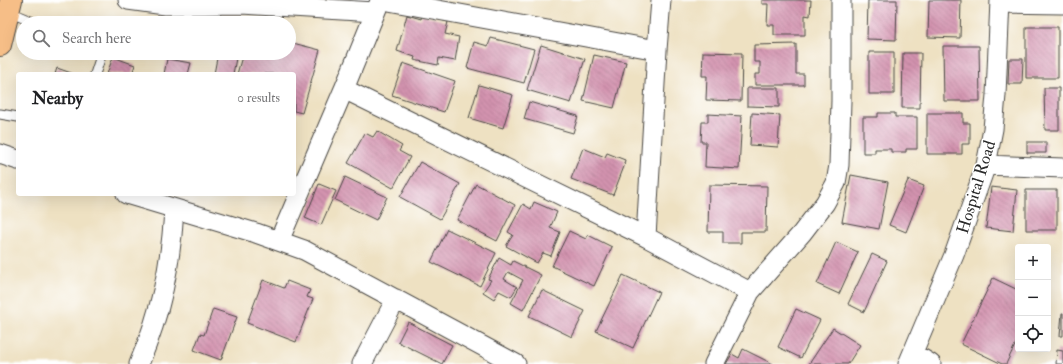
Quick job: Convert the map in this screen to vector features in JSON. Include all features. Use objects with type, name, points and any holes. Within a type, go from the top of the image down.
[{"type":"main road","points":[[0,46],[10,6]]},
{"type":"street","points":[[128,0],[165,5],[242,2],[379,4],[657,50]]},
{"type":"street","points":[[646,237],[661,0]]},
{"type":"street","points":[[714,364],[750,292],[802,233],[825,203],[836,183],[839,165],[841,0]]},
{"type":"street","points":[[1000,2],[1063,4]]},
{"type":"street","name":"Hospital Road","points":[[911,359],[956,248],[986,165],[993,129],[996,95],[1000,2]]},
{"type":"street","points":[[279,241],[379,4]]},
{"type":"street","points":[[344,89],[646,237],[750,292]]},
{"type":"street","points":[[0,154],[16,159]]},
{"type":"street","points":[[986,165],[1063,168]]},
{"type":"street","points":[[132,196],[304,250],[516,364]]},
{"type":"street","points":[[139,364],[151,336],[168,271],[174,209]]},
{"type":"street","points":[[362,364],[396,299]]},
{"type":"street","points":[[911,359],[931,364]]},
{"type":"lane","points":[[10,6],[25,16]]},
{"type":"lane","points":[[96,72],[100,60]]},
{"type":"lane","points":[[0,114],[16,117]]},
{"type":"building","points":[[762,0],[811,0],[810,16],[805,15],[805,35],[774,35],[774,25],[767,25],[768,4],[762,4]]},
{"type":"building","points":[[868,0],[897,0],[896,40],[867,39]]},
{"type":"building","points":[[929,0],[961,0],[960,38],[928,37]]},
{"type":"building","points":[[407,15],[421,19],[422,15],[448,22],[445,34],[459,37],[455,61],[439,58],[438,65],[414,60],[415,57],[397,51]]},
{"type":"building","points":[[1026,27],[1058,27],[1058,78],[1026,78]]},
{"type":"building","points":[[491,38],[534,49],[524,83],[467,68],[474,42],[488,46]]},
{"type":"building","points":[[296,44],[320,50],[302,113],[296,112],[296,72],[238,72],[241,60],[296,60]]},
{"type":"building","points":[[796,44],[796,74],[804,74],[804,85],[755,85],[755,74],[760,74],[760,62],[754,62],[754,45]]},
{"type":"building","points":[[541,45],[585,59],[571,103],[527,90]]},
{"type":"building","points":[[943,46],[979,46],[980,101],[944,101]]},
{"type":"building","points":[[703,52],[742,53],[741,101],[706,100],[707,76],[702,76]]},
{"type":"building","points":[[869,52],[894,52],[894,94],[869,94]]},
{"type":"building","points":[[903,53],[921,53],[920,108],[902,108]]},
{"type":"building","points":[[594,55],[626,62],[614,108],[583,101]]},
{"type":"building","points":[[1009,59],[1023,59],[1022,84],[1008,84]]},
{"type":"building","points":[[112,60],[121,60],[135,65],[133,72],[108,72]]},
{"type":"building","points":[[167,60],[191,63],[189,72],[164,72]]},
{"type":"building","points":[[217,60],[236,60],[233,72],[214,72]]},
{"type":"building","points":[[403,63],[455,81],[444,112],[392,95]]},
{"type":"building","points":[[57,68],[68,72],[56,72]]},
{"type":"building","points":[[479,85],[513,95],[503,128],[469,118]]},
{"type":"building","points":[[747,88],[779,88],[779,107],[747,106]]},
{"type":"building","points":[[1044,88],[1059,88],[1059,130],[1045,130]]},
{"type":"building","points":[[529,102],[578,116],[573,133],[524,119]]},
{"type":"building","points":[[752,113],[780,115],[778,147],[750,145]]},
{"type":"building","points":[[878,113],[895,113],[895,117],[917,117],[917,149],[906,149],[906,152],[891,152],[891,149],[875,149],[875,153],[863,153],[863,117],[878,117]]},
{"type":"building","points":[[927,113],[963,113],[963,123],[970,123],[970,144],[962,144],[962,154],[927,154]]},
{"type":"building","points":[[708,114],[742,116],[739,169],[705,167],[706,142],[701,142],[702,122],[708,122]]},
{"type":"building","points":[[377,131],[402,146],[399,151],[410,157],[393,188],[348,163],[365,133],[373,137]]},
{"type":"building","points":[[1027,142],[1046,142],[1046,153],[1027,153]]},
{"type":"building","points":[[583,148],[605,157],[607,153],[625,160],[625,164],[613,195],[571,179]]},
{"type":"building","points":[[420,162],[460,184],[440,219],[400,197]]},
{"type":"building","points":[[851,175],[888,182],[879,229],[842,222]]},
{"type":"building","points":[[345,177],[387,197],[376,220],[335,200]]},
{"type":"building","points":[[908,180],[924,186],[906,232],[889,225]]},
{"type":"building","points":[[319,184],[336,191],[321,225],[305,218]]},
{"type":"building","points":[[476,184],[515,205],[497,241],[457,220]]},
{"type":"building","points":[[709,185],[767,186],[766,232],[741,232],[741,243],[723,243],[723,232],[708,232]]},
{"type":"building","points":[[991,187],[1017,190],[1013,231],[986,228]]},
{"type":"building","points":[[1026,190],[1057,190],[1057,230],[1026,230]]},
{"type":"building","points":[[534,202],[557,212],[550,228],[560,232],[551,256],[543,253],[537,263],[506,246],[513,235],[508,232],[523,204],[531,209]]},
{"type":"building","points":[[447,229],[496,253],[480,286],[431,262]]},
{"type":"building","points":[[569,231],[586,239],[588,235],[612,247],[594,286],[552,266]]},
{"type":"building","points":[[836,242],[858,252],[839,294],[817,284]]},
{"type":"building","points":[[872,254],[887,261],[864,312],[848,304]]},
{"type":"building","points":[[499,258],[511,265],[513,261],[541,275],[523,310],[511,303],[523,280],[508,272],[504,279],[517,287],[511,297],[499,291],[494,299],[483,292],[491,280],[488,279]]},
{"type":"building","points":[[623,275],[659,292],[633,348],[596,331]]},
{"type":"building","points":[[993,278],[1015,289],[1015,345],[1006,364],[1002,364],[961,344]]},
{"type":"building","points":[[263,280],[284,288],[287,281],[310,290],[307,297],[313,299],[296,342],[247,323]]},
{"type":"building","points":[[542,290],[585,311],[572,337],[529,316]]},
{"type":"building","points":[[213,309],[237,317],[221,360],[194,350],[200,334],[204,335]]},
{"type":"building","points":[[796,309],[820,320],[801,358],[778,347]]},
{"type":"building","points":[[1062,313],[1063,336],[1060,336]]},
{"type":"building","points":[[408,322],[452,345],[442,364],[398,342]]},
{"type":"building","points":[[833,328],[860,345],[848,364],[809,364]]},
{"type":"building","points":[[743,349],[773,364],[726,364],[732,354],[739,358]]},
{"type":"building","points":[[1057,350],[1063,351],[1063,364],[1056,364]]}]
